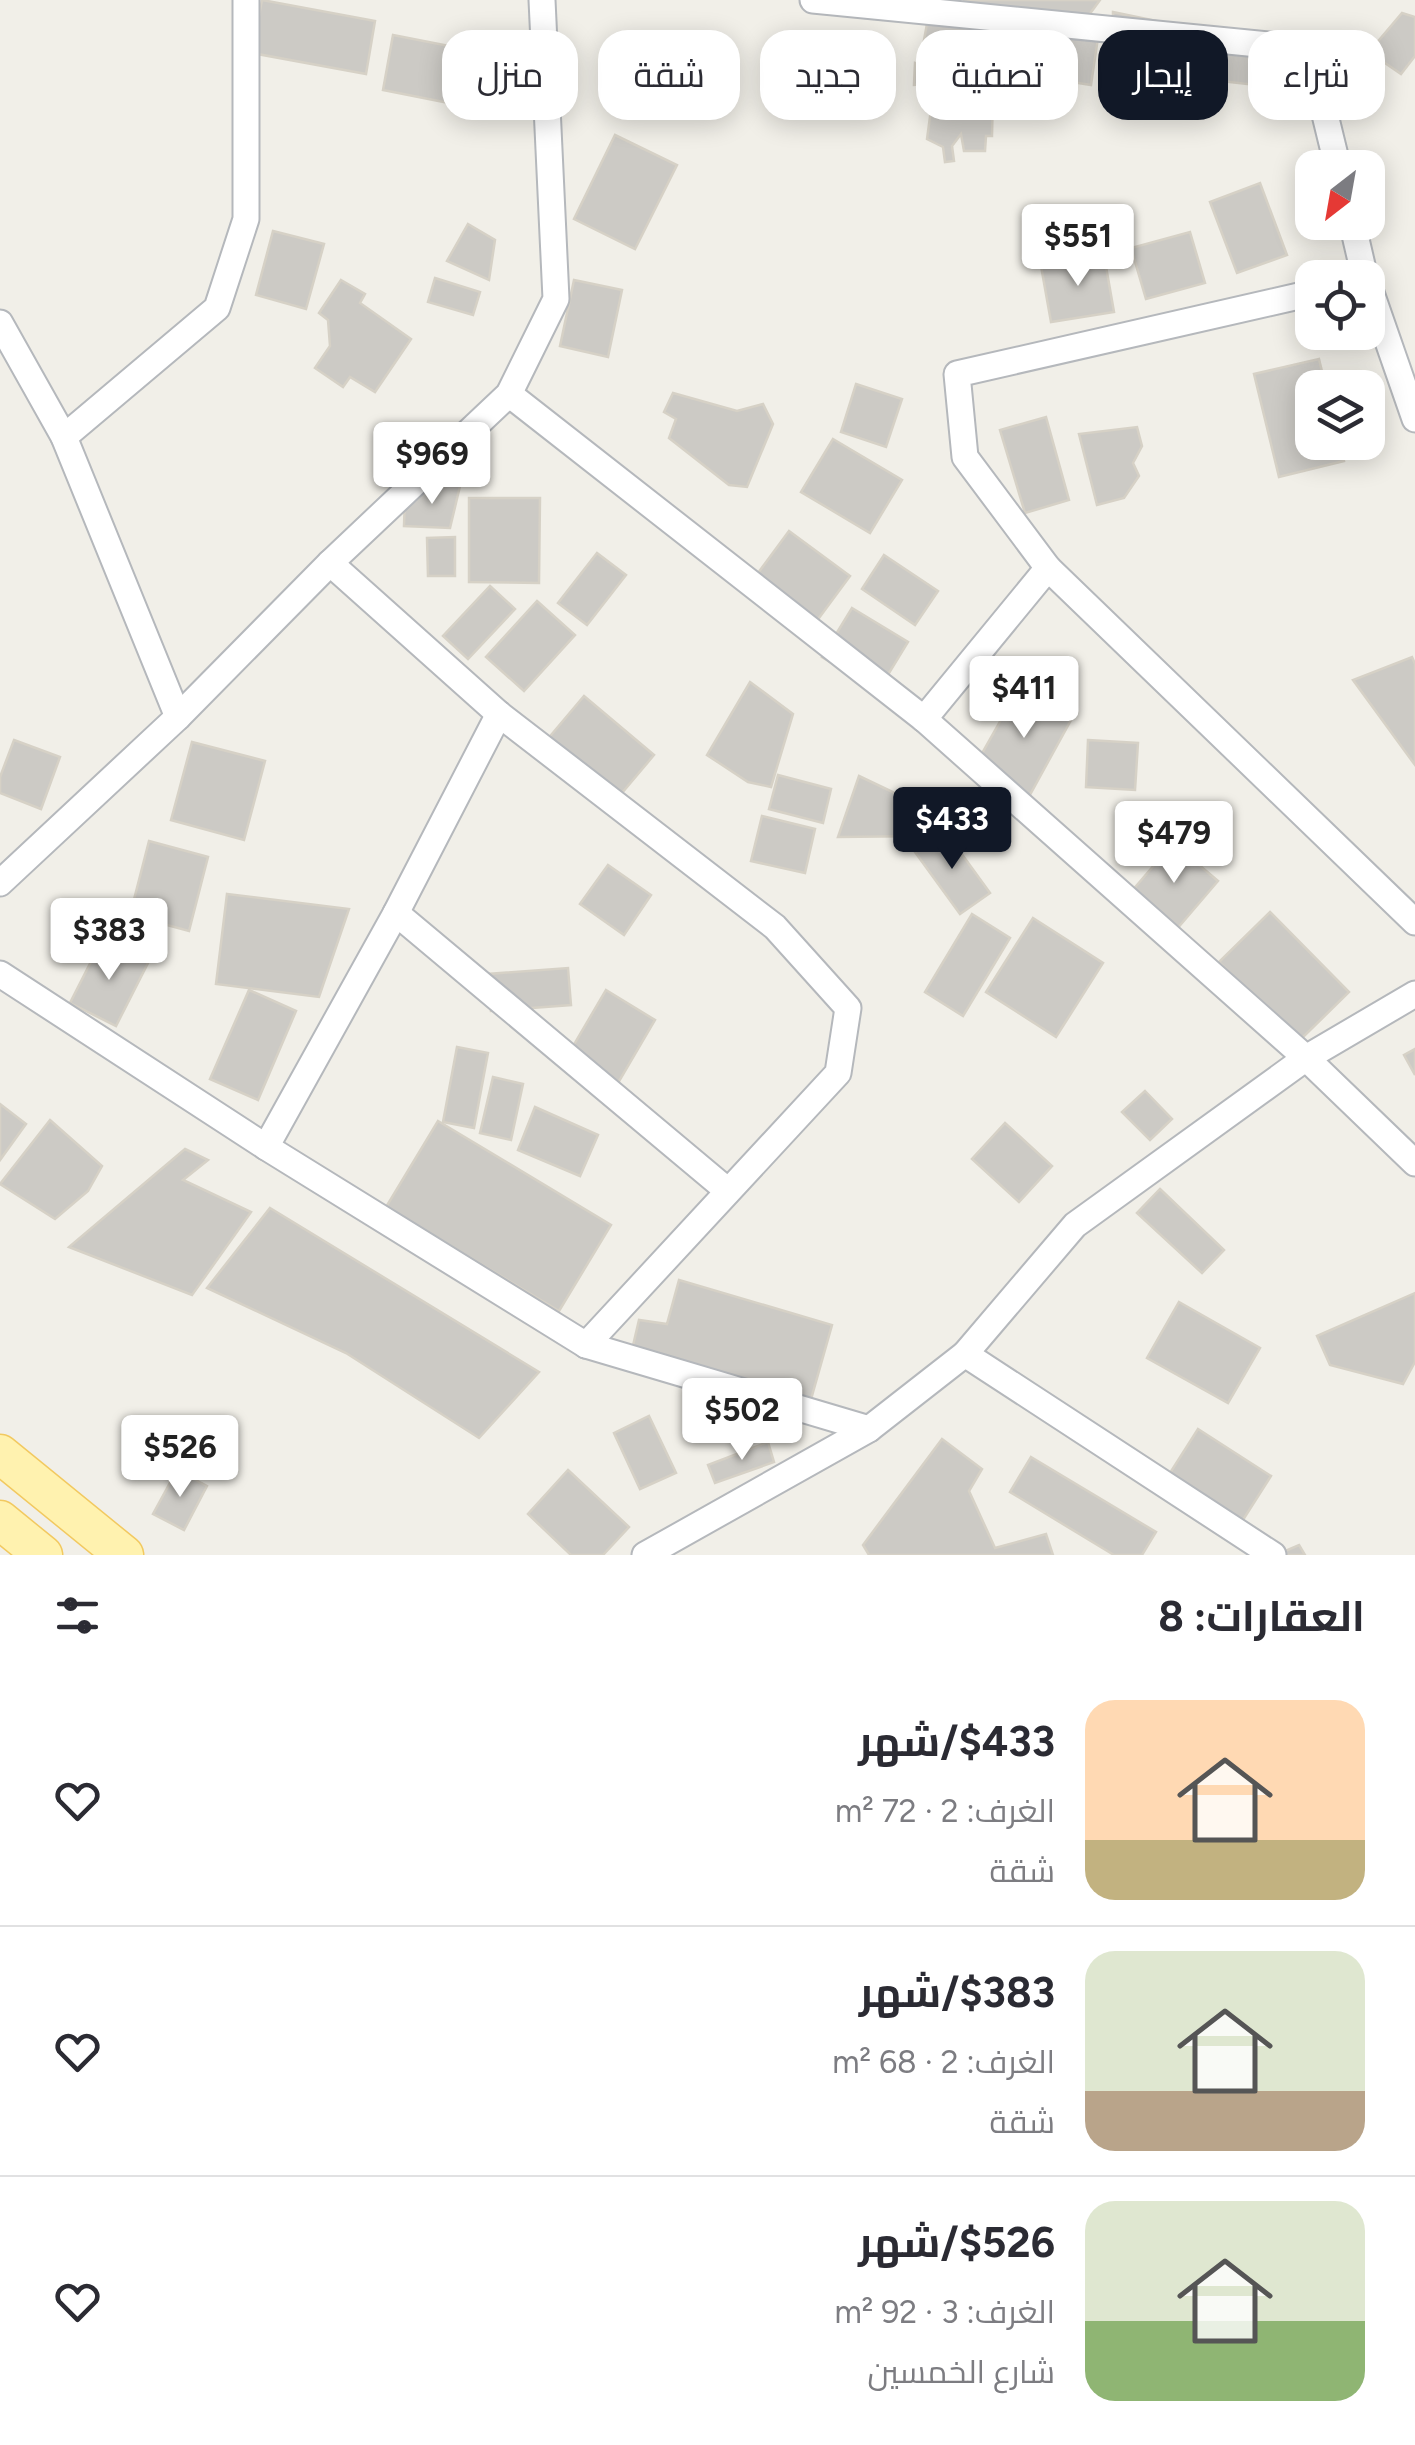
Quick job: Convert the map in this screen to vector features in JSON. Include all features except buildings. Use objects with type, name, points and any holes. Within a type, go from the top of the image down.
[{"type":"main road","points":[[0,1454],[124,1555]]},
{"type":"main road","points":[[0,1520],[43,1555]]},
{"type":"street","points":[[64,437],[217,308],[246,219],[246,0]]},
{"type":"street","points":[[0,883],[509,394],[556,299],[542,0]]},
{"type":"street","points":[[813,0],[1309,49],[1334,150]]},
{"type":"street","points":[[1295,296],[957,374],[965,457],[1048,568],[1415,922]]},
{"type":"street","points":[[0,323],[64,437],[178,716]]},
{"type":"street","points":[[1385,335],[1415,420]]},
{"type":"street","points":[[509,394],[924,718],[1306,1058],[1415,1163]]},
{"type":"street","points":[[330,563],[499,714],[775,926],[848,1008],[838,1073],[586,1345]]},
{"type":"street","points":[[924,718],[1048,568]]},
{"type":"street","points":[[266,1147],[396,913],[499,714]]},
{"type":"street","points":[[396,913],[728,1191]]},
{"type":"street","points":[[0,974],[266,1147],[586,1345],[869,1430]]},
{"type":"street","points":[[646,1555],[869,1430],[965,1354],[1075,1225],[1306,1058],[1415,994]]},
{"type":"street","points":[[965,1354],[1274,1555]]}]
